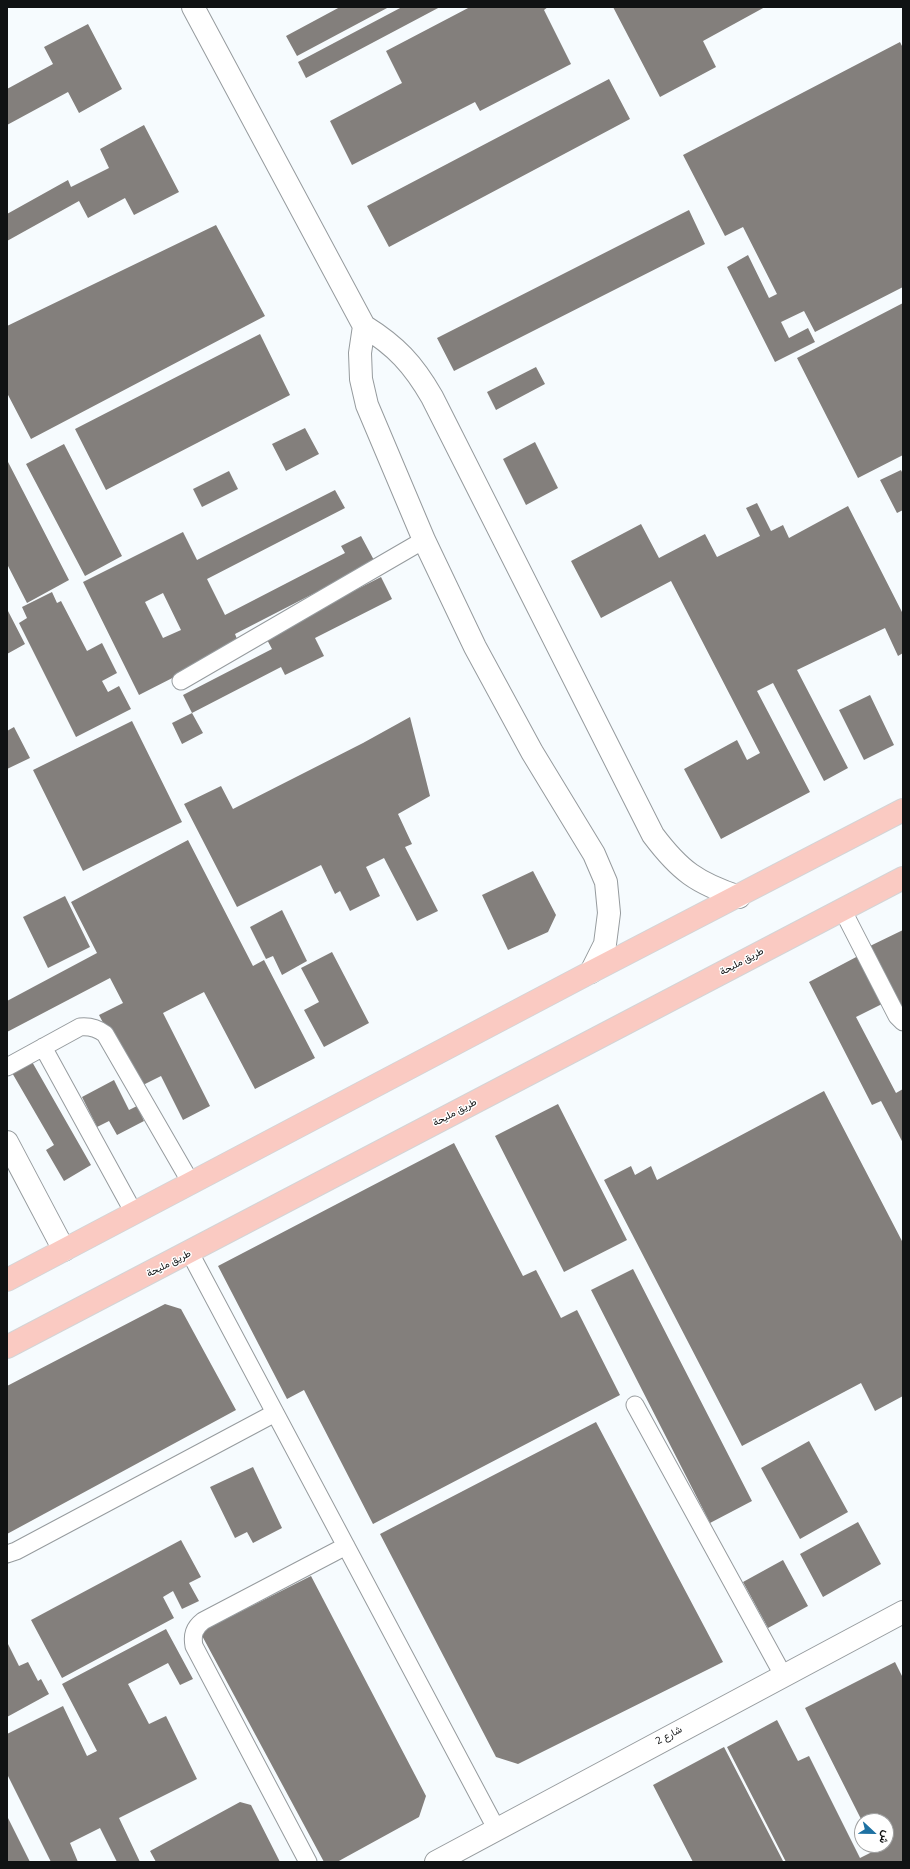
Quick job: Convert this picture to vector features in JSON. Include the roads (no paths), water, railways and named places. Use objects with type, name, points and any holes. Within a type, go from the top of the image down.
[{"type":"main road","points":[[7,1280],[591,972],[739,897],[903,810]]},
{"type":"main road","name":"طريق مليحة","points":[[7,1347],[190,1253],[903,878]]},
{"type":"street","points":[[193,7],[364,326],[385,339],[404,356],[419,375],[653,835],[669,857],[689,874],[711,888],[739,897]]},
{"type":"street","points":[[364,326],[360,352],[361,379],[367,405],[424,540],[475,647],[532,752],[594,854],[606,882],[609,913],[604,944],[591,972]]},
{"type":"street","points":[[7,1142],[64,1250]]},
{"type":"street","name":"شارع 2","points":[[436,1862],[903,1612]]},
{"type":"lane","points":[[181,681],[424,540]]},
{"type":"lane","points":[[842,909],[897,1016],[903,1022]]},
{"type":"lane","points":[[7,1067],[80,1027],[89,1026],[99,1029],[106,1034],[191,1183]]},
{"type":"lane","points":[[43,1047],[134,1213]]},
{"type":"lane","points":[[190,1253],[497,1830]]},
{"type":"lane","points":[[636,1405],[783,1675]]},
{"type":"lane","points":[[7,1554],[16,1551],[275,1413]]},
{"type":"lane","points":[[308,1862],[194,1646],[193,1639],[197,1626],[203,1621],[346,1546]]}]
